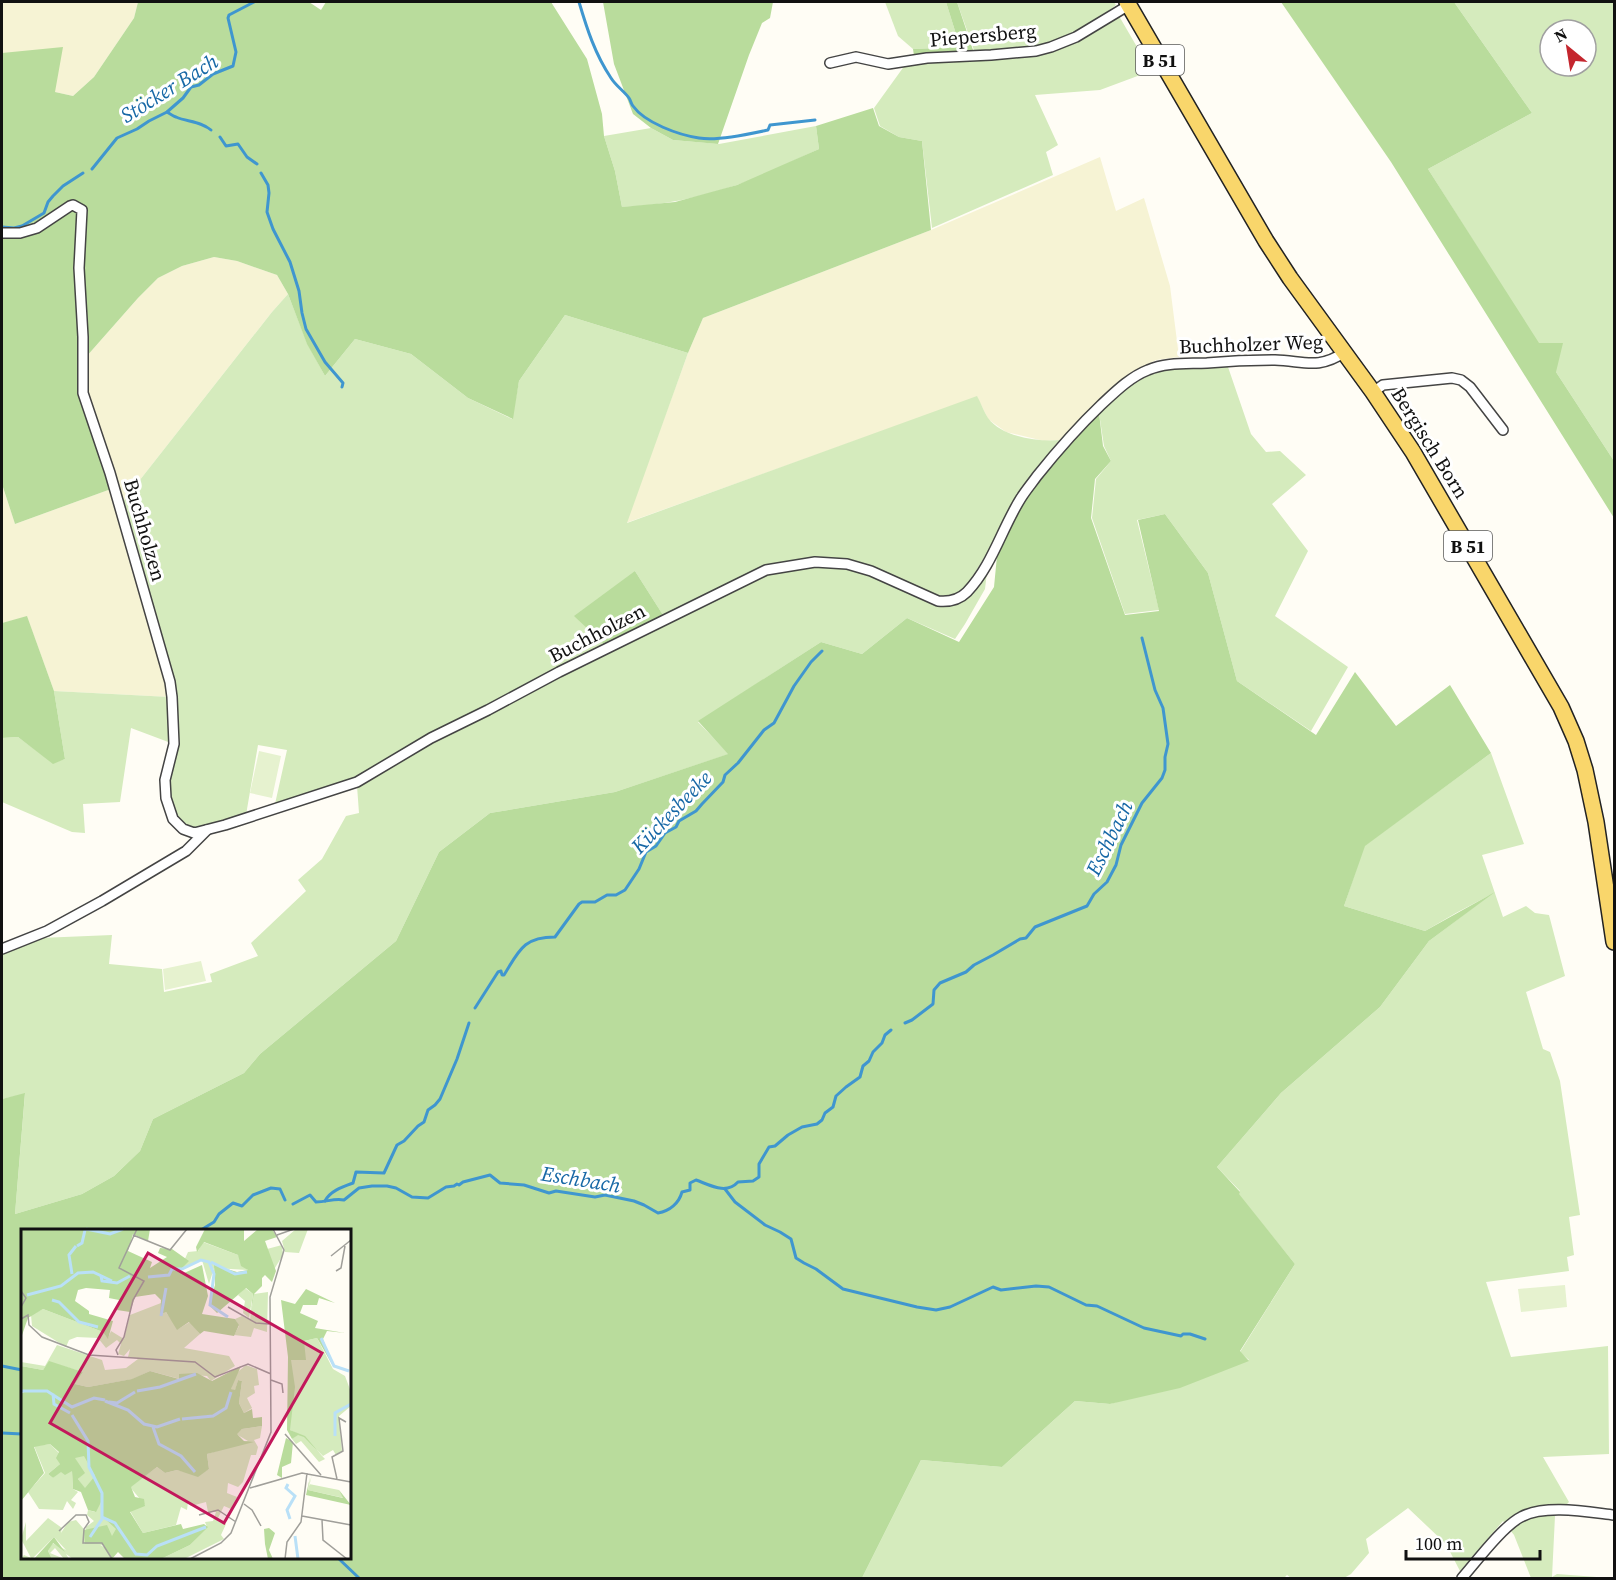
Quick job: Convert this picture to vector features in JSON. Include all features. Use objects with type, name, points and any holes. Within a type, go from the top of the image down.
[{"type":"main road","name":"Bergisch Born","points":[[1128,3],[1266,241],[1290,278],[1373,392],[1413,453],[1552,690],[1569,724],[1581,757],[1591,801],[1614,942]]},
{"type":"street","name":"Piepersberg","points":[[830,63],[856,57],[888,64],[927,58],[1036,51],[1076,37],[1128,3]]},
{"type":"street","name":"Buchholzen","points":[[2,233],[20,233],[38,228],[73,205],[81,209],[79,277],[83,337],[83,393],[110,473],[170,682],[174,744],[165,780],[168,807],[173,819],[183,829],[195,833],[357,782],[431,738],[766,570],[815,561],[847,564],[871,571],[929,598],[950,601],[962,597],[967,592],[982,573],[993,552]]},
{"type":"street","name":"Buchholzer Weg","points":[[993,552],[1021,497],[1058,450],[1079,426],[1110,397],[1140,374],[1161,366],[1183,364],[1260,360],[1319,363],[1335,358],[1344,352]]},
{"type":"street","points":[[1373,392],[1383,385],[1452,378],[1461,380],[1470,387],[1503,430]]},
{"type":"street","name":"Buchholzen","points":[[2,949],[47,931],[102,901],[186,851],[207,830]]},
{"type":"street","points":[[1462,1578],[1508,1527],[1522,1516],[1538,1512],[1559,1511],[1614,1515]]},
{"type":"shaded area","points":[[2,2],[138,2],[134,18],[94,77],[73,96],[55,92],[2,53]]},
{"type":"shaded area","points":[[1100,157],[1116,211],[1144,198],[1170,286],[1179,357],[1156,360],[1129,374],[1097,402],[1060,440],[1044,441],[1006,432],[988,419],[977,397],[626,523],[703,318],[931,230]]},
{"type":"shaded area","points":[[214,257],[237,261],[277,275],[288,294],[121,504],[88,399],[86,357],[158,278],[182,266]]},
{"type":"shaded area","points":[[2,484],[15,524],[111,489],[170,697],[54,691],[27,617],[2,623]]},
{"type":"green space","points":[[138,2],[309,2],[321,10],[326,2],[551,2],[587,59],[602,114],[604,136],[615,171],[622,207],[675,202],[737,185],[819,149],[816,126],[873,108],[879,126],[899,137],[922,141],[931,230],[703,318],[688,353],[565,315],[519,381],[513,419],[468,398],[411,354],[355,339],[325,376],[307,344],[288,294],[277,275],[237,261],[214,257],[182,266],[158,278],[86,357],[79,380],[111,489],[15,524],[2,484],[2,53],[63,47],[55,92],[73,96],[94,77],[134,18]]},
{"type":"green space","points":[[603,2],[773,2],[770,18],[762,23],[749,55],[718,144],[673,140],[651,128],[633,114],[614,64]]},
{"type":"green space","points":[[885,2],[946,2],[960,47],[913,49],[898,36]]},
{"type":"green space","points":[[946,2],[957,2],[974,53],[914,56],[913,49],[960,47]]},
{"type":"green space","points":[[957,2],[1114,2],[1116,5],[1078,31],[1047,45],[1020,50],[975,53]]},
{"type":"green space","points":[[1281,2],[1454,2],[1532,113],[1428,169],[1539,343],[1563,343],[1556,372],[1614,461],[1614,518],[1391,162]]},
{"type":"green space","points":[[1454,2],[1614,2],[1614,461],[1556,372],[1428,169],[1532,113]]},
{"type":"green space","points":[[1119,16],[1151,71],[1100,90],[1035,95],[1058,145],[1046,152],[1053,175],[932,228],[922,141],[899,137],[880,126],[874,108],[905,65],[1036,54]]},
{"type":"green space","points":[[816,126],[819,149],[758,177],[695,197],[666,203],[622,207],[615,171],[604,136],[651,128],[673,140],[719,144]]},
{"type":"green space","points":[[288,294],[307,343],[325,376],[355,339],[411,354],[468,398],[512,419],[519,381],[565,315],[688,353],[627,523],[977,396],[988,418],[1002,430],[1031,439],[1060,440],[1042,463],[968,584],[954,594],[938,596],[857,561],[815,559],[765,567],[663,615],[635,571],[605,645],[354,780],[275,804],[287,750],[258,745],[246,815],[192,829],[179,822],[168,793],[175,721],[121,504]]},
{"type":"green space","points":[[1228,367],[1251,434],[1266,452],[1280,451],[1306,475],[1272,504],[1308,551],[1275,616],[1348,667],[1311,731],[1237,681],[1208,573],[1165,514],[1137,520],[1159,610],[1125,614],[1092,518],[1096,479],[1111,461],[1104,446],[1099,413],[1134,383],[1157,372],[1187,368]]},
{"type":"green space","points":[[1099,413],[1103,446],[1111,461],[1095,479],[1091,518],[1125,615],[1159,611],[1138,520],[1165,514],[1208,573],[1237,681],[1316,735],[1355,672],[1396,726],[1450,685],[1491,753],[1365,846],[1344,906],[1425,931],[1495,892],[1429,941],[1380,1007],[1281,1093],[1217,1167],[1240,1192],[1239,1194],[1295,1264],[1240,1351],[1249,1361],[1180,1388],[1110,1404],[1075,1401],[1002,1467],[921,1460],[862,1578],[2,1578],[2,1099],[25,1093],[15,1214],[82,1194],[114,1176],[140,1151],[153,1119],[244,1073],[260,1054],[396,941],[439,852],[490,813],[615,792],[728,754],[698,721],[821,642],[862,654],[907,618],[959,642],[994,587],[997,556],[1022,500],[1059,451]]},
{"type":"green space","points":[[819,564],[869,573],[924,600],[946,606],[955,605],[965,599],[987,572],[985,589],[955,639],[907,618],[862,654],[821,642],[698,722],[729,754],[615,792],[490,813],[439,852],[396,941],[260,1054],[244,1073],[153,1119],[140,1151],[114,1176],[82,1194],[15,1214],[25,1094],[2,1099],[2,954],[40,938],[112,935],[109,964],[162,969],[164,992],[212,982],[210,974],[258,956],[251,943],[306,891],[298,880],[322,859],[346,816],[359,813],[357,786],[420,748],[680,615],[768,573]]},
{"type":"green space","points":[[635,571],[663,615],[605,645],[574,616]]},
{"type":"green space","points":[[27,616],[54,691],[65,759],[53,764],[18,737],[2,738],[2,623]]},
{"type":"green space","points":[[54,691],[170,697],[171,743],[131,728],[120,802],[83,804],[85,833],[72,832],[2,802],[2,738],[18,737],[53,763],[65,759]]},
{"type":"green space","points":[[259,751],[281,756],[272,798],[250,793]]},
{"type":"green space","points":[[1491,753],[1524,844],[1482,855],[1503,917],[1526,906],[1535,913],[1549,915],[1565,976],[1526,992],[1543,1049],[1550,1052],[1560,1081],[1580,1215],[1569,1217],[1574,1255],[1567,1257],[1569,1271],[1486,1282],[1511,1357],[1608,1346],[1609,1454],[1543,1457],[1569,1502],[1555,1516],[1552,1577],[1557,1574],[1610,1578],[1531,1578],[1514,1535],[1503,1521],[1460,1571],[1446,1544],[1408,1508],[1366,1539],[1369,1553],[1351,1574],[1344,1578],[1291,1578],[1287,1575],[1284,1578],[862,1578],[921,1460],[1002,1467],[1075,1401],[1110,1404],[1249,1360],[1240,1352],[1295,1264],[1238,1194],[1240,1191],[1217,1167],[1281,1093],[1380,1007],[1429,941],[1490,895],[1425,931],[1344,906],[1364,846]]},
{"type":"green space","points":[[201,961],[206,981],[165,990],[163,969]]},
{"type":"green space","points":[[1565,1285],[1567,1307],[1521,1312],[1518,1289]]},
{"type":"waterway","name":"Stöcker Bach","points":[[92,169],[117,138],[167,112],[183,98],[191,87],[233,66],[236,52],[228,18],[229,15],[254,2]]},
{"type":"waterway","points":[[579,2],[592,41],[605,69],[638,112],[654,123],[691,136],[715,139],[768,130],[770,125],[815,120]]},
{"type":"waterway","points":[[167,112],[211,130]]},
{"type":"waterway","points":[[220,137],[226,146],[238,144],[247,157],[257,164]]},
{"type":"waterway","name":"Stöcker Bach","points":[[2,227],[22,226],[44,213],[53,196],[63,186],[83,173]]},
{"type":"waterway","points":[[261,173],[268,185],[267,212],[290,262],[299,291],[306,329],[325,362],[343,383],[342,387]]},
{"type":"waterway","name":"Eschbach","points":[[905,1023],[933,1004],[934,990],[940,983],[966,972],[974,965],[1020,939],[1026,938],[1035,927],[1087,906],[1094,894],[1107,882],[1116,865],[1121,845],[1142,803],[1162,778],[1165,770],[1168,744],[1163,708],[1155,690],[1142,638]]},
{"type":"waterway","name":"Kückesbeeke","points":[[475,1008],[498,972],[501,971],[504,975],[523,947],[536,940],[555,937],[582,902],[595,902],[607,895],[616,895],[625,890],[639,869],[646,852],[656,846],[665,833],[676,827],[679,821],[696,811],[723,782],[725,775],[738,763],[764,730],[774,723],[794,686],[822,651]]},
{"type":"waterway","name":"Kückesbeeke","points":[[325,1201],[333,1192],[353,1183],[356,1172],[384,1173],[397,1145],[424,1122],[428,1110],[440,1099],[469,1023]]},
{"type":"waterway","name":"Eschbach","points":[[293,1204],[310,1195],[316,1202],[344,1200],[359,1188],[372,1186],[387,1186],[412,1197],[428,1198],[446,1187],[490,1175],[500,1183],[524,1185],[549,1193],[556,1191],[595,1197],[605,1195],[634,1201],[658,1213],[662,1212],[673,1206],[679,1200],[682,1192],[690,1190],[690,1183],[696,1180],[712,1186],[728,1188],[738,1182],[753,1181],[759,1177],[759,1164],[769,1147],[775,1146],[802,1127],[817,1124],[822,1120],[825,1113],[833,1107],[836,1096],[860,1077],[863,1066],[891,1030]]},
{"type":"waterway","name":"Eschbach","points":[[203,1229],[214,1222],[219,1214],[233,1203],[242,1206],[253,1195],[271,1188],[280,1189],[285,1200]]},
{"type":"waterway","points":[[725,1189],[735,1202],[765,1225],[791,1239],[796,1258],[816,1269],[843,1289],[936,1310],[950,1307],[993,1287],[1001,1290],[1036,1286],[1049,1287],[1086,1305],[1097,1306],[1144,1328],[1181,1336],[1190,1334],[1205,1339]]},
{"type":"waterway","name":"Eschbach","points":[[2,1366],[21,1370]]},
{"type":"waterway","points":[[2,1433],[21,1434]]},
{"type":"waterway","points":[[339,1559],[359,1578]]}]
